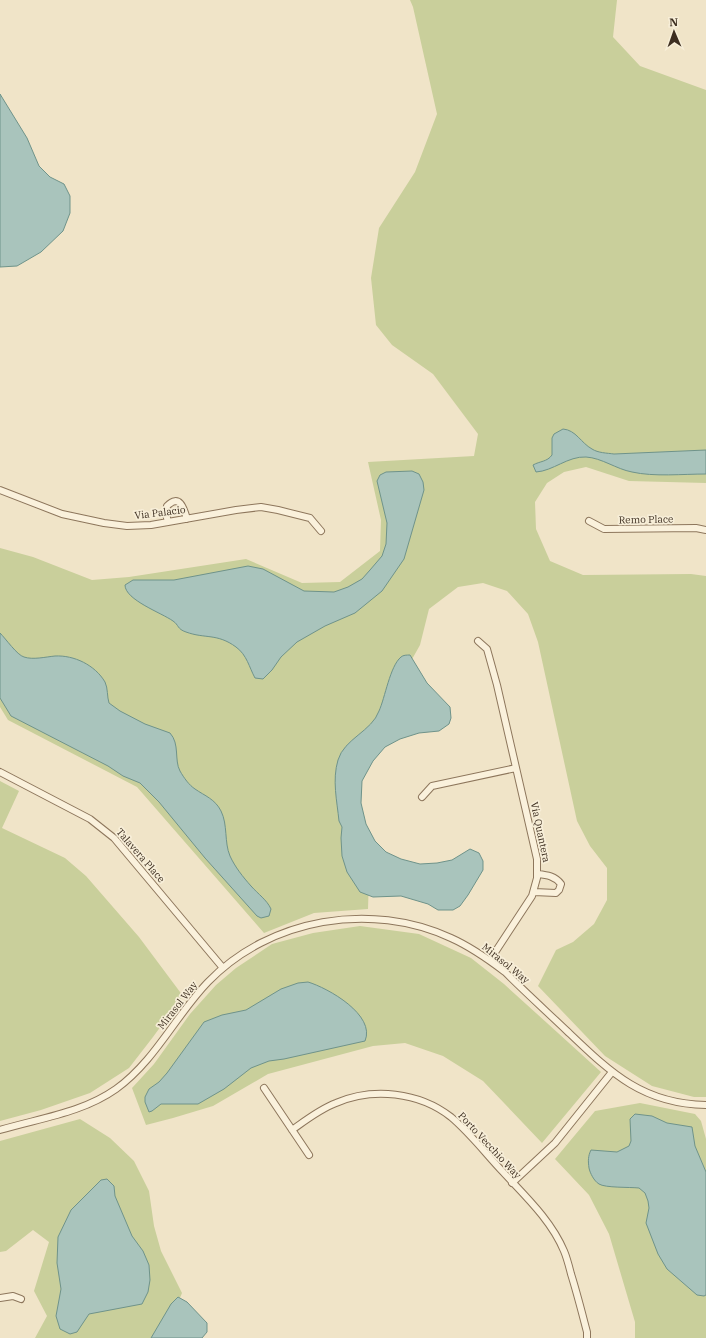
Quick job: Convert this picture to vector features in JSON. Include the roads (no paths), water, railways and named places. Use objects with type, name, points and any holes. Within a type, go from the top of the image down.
[{"type":"street","name":"Via Palacio","points":[[0,490],[62,514],[84,520],[127,526],[151,525],[261,507],[310,518],[321,531]]},
{"type":"street","points":[[168,522],[166,514],[167,506],[173,502],[180,502],[183,505],[187,519]]},
{"type":"street","name":"Remo Place","points":[[589,521],[604,529],[696,528],[706,530]]},
{"type":"street","name":"Via Quantera","points":[[478,641],[487,649],[497,685],[537,859],[538,874],[534,892],[529,902],[490,960]]},
{"type":"street","points":[[422,798],[432,786],[516,768]]},
{"type":"street","name":"Talavera Place","points":[[0,772],[90,820],[114,838],[223,968]]},
{"type":"street","points":[[534,892],[556,893],[561,884],[558,880],[549,875],[538,874]]},
{"type":"street","name":"Mirasol Way","points":[[0,1130],[77,1109],[90,1104],[117,1089],[140,1068],[197,994],[223,968],[254,946],[285,932],[314,923],[348,918],[386,919],[419,926],[451,937],[490,960],[612,1072],[631,1085],[657,1096],[684,1103],[706,1105]]},
{"type":"street","points":[[512,1182],[556,1143],[612,1072]]},
{"type":"street","points":[[264,1088],[309,1155]]},
{"type":"street","name":"Porto Vecchio Way","points":[[292,1130],[322,1110],[348,1098],[376,1094],[394,1094],[413,1098],[436,1108],[449,1116],[461,1126],[543,1216],[556,1235],[565,1252],[587,1332],[587,1338]]},
{"type":"street","points":[[0,1298],[13,1296],[21,1299]]},
{"type":"water","points":[[0,94],[27,138],[39,166],[50,177],[64,184],[70,196],[70,213],[63,231],[41,252],[17,266],[0,267]]},
{"type":"water","points":[[563,429],[575,434],[592,449],[603,453],[614,454],[706,450],[706,474],[641,474],[626,471],[598,459],[586,457],[579,457],[536,472],[533,465],[546,460],[552,455],[552,438],[554,434]]},
{"type":"water","points":[[412,471],[419,474],[423,482],[424,490],[404,559],[382,591],[355,613],[325,626],[297,642],[281,657],[272,670],[263,679],[255,678],[245,657],[236,647],[217,638],[183,631],[173,621],[137,601],[127,591],[125,585],[133,580],[174,580],[248,566],[263,569],[304,591],[334,592],[348,587],[362,579],[370,570],[382,556],[386,544],[387,523],[377,481],[380,475],[386,472]]},
{"type":"water","points":[[0,633],[21,656],[28,658],[55,656],[69,657],[77,659],[90,666],[105,682],[109,703],[120,711],[145,724],[170,733],[175,742],[177,762],[180,771],[185,779],[195,789],[219,807],[225,822],[227,845],[230,856],[242,875],[265,900],[271,909],[269,916],[261,918],[257,916],[205,858],[159,802],[140,783],[123,776],[108,766],[11,716],[0,698]]},
{"type":"water","points":[[410,655],[427,683],[450,707],[451,718],[449,724],[439,731],[419,733],[400,739],[385,747],[373,761],[362,781],[361,803],[366,824],[375,841],[386,852],[401,859],[420,864],[437,863],[452,860],[470,849],[479,853],[483,861],[483,870],[460,906],[453,910],[438,910],[428,904],[401,896],[373,897],[360,892],[347,872],[342,856],[342,827],[339,821],[335,783],[338,760],[346,746],[365,730],[375,718],[379,711],[388,682],[397,661],[402,656]]},
{"type":"water","points":[[308,982],[338,996],[357,1012],[364,1022],[367,1031],[365,1041],[269,1061],[251,1068],[224,1089],[198,1104],[161,1104],[149,1112],[145,1102],[145,1097],[149,1089],[159,1082],[167,1073],[204,1022],[222,1015],[246,1010],[281,989],[298,983]]},
{"type":"water","points":[[635,1114],[652,1116],[667,1123],[692,1127],[695,1146],[706,1172],[706,1295],[704,1296],[697,1295],[667,1269],[658,1254],[646,1223],[649,1208],[645,1193],[639,1188],[612,1187],[599,1184],[592,1177],[590,1172],[588,1161],[591,1150],[617,1152],[629,1146],[631,1141],[630,1119]]},
{"type":"water","points":[[107,1179],[114,1186],[115,1196],[132,1236],[143,1251],[149,1265],[150,1280],[148,1292],[142,1304],[89,1314],[77,1332],[70,1334],[60,1329],[56,1316],[61,1289],[57,1263],[58,1237],[71,1210],[101,1180]]},
{"type":"water","points":[[178,1297],[187,1302],[207,1323],[207,1332],[202,1338],[151,1338],[171,1304]]}]
